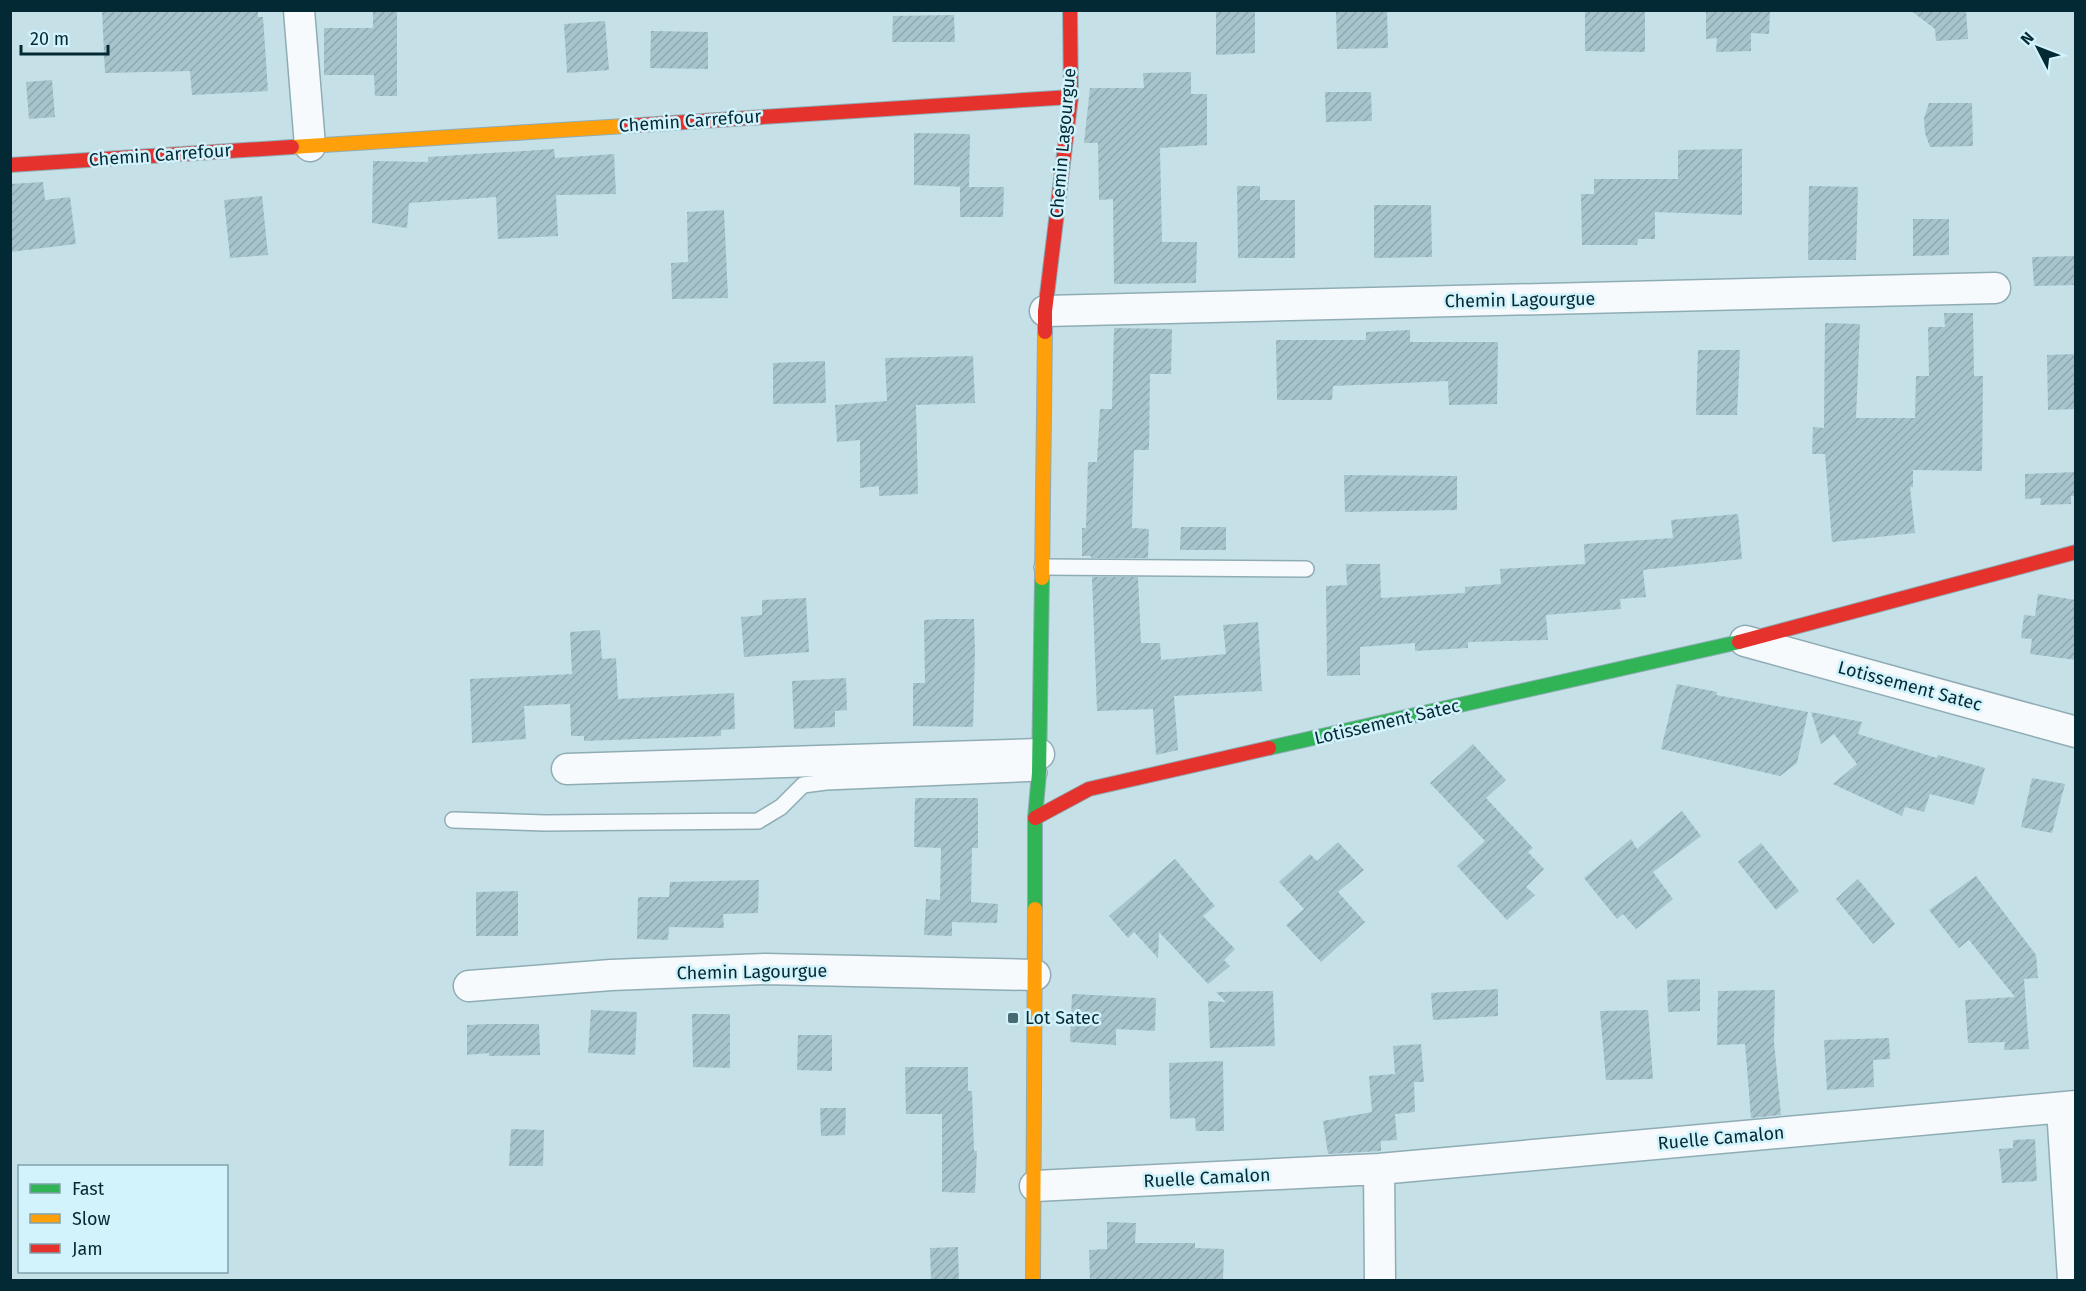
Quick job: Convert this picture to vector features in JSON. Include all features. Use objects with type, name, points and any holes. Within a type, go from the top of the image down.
[{"type":"street","points":[[300,10],[310,146]]},
{"type":"street","name":"Chemin Lagourgue","points":[[1033,1281],[1035,818],[1039,763],[1046,311],[1071,97],[1070,10]]},
{"type":"street","name":"Chemin Carrefour","points":[[10,165],[1071,97]]},
{"type":"street","name":"Chemin Lagourgue","points":[[1046,311],[1995,288]]},
{"type":"street","name":"Lotissement Satec","points":[[1035,818],[1089,789],[1745,641],[2076,552]]},
{"type":"street","name":"Lotissement Satec","points":[[1745,641],[2076,732]]},
{"type":"street","points":[[567,769],[1039,763]]},
{"type":"street","name":"Chemin Lagourgue","points":[[468,986],[611,975],[765,969],[1035,975]]},
{"type":"street","name":"Ruelle Camalon","points":[[1035,1186],[1379,1169],[2069,1107],[2073,1281]]},
{"type":"street","points":[[1379,1169],[1380,1281]]},
{"type":"lane","points":[[1042,567],[1306,569]]},
{"type":"lane","points":[[453,820],[545,823],[758,821],[782,807],[803,785],[1039,763]]},
{"type":"building","points":[[102,10],[258,10],[258,17],[263,17],[268,91],[192,95],[190,71],[105,73]]},
{"type":"building","points":[[1336,10],[1387,10],[1388,48],[1337,49]]},
{"type":"building","points":[[1585,10],[1645,10],[1645,52],[1585,51]]},
{"type":"building","points":[[1706,10],[1770,10],[1769,34],[1751,33],[1751,51],[1716,52],[1717,38],[1706,39]]},
{"type":"building","points":[[1910,10],[1966,10],[1968,39],[1936,41],[1935,29]]},
{"type":"building","points":[[397,11],[397,96],[375,96],[374,75],[324,75],[324,28],[373,28],[373,12]]},
{"type":"building","points":[[1216,12],[1255,12],[1255,53],[1216,55]]},
{"type":"building","points":[[954,15],[955,42],[892,42],[893,16]]},
{"type":"building","points":[[605,21],[609,70],[567,73],[564,24]]},
{"type":"building","points":[[651,31],[708,32],[708,69],[650,68]]},
{"type":"building","points":[[1191,72],[1191,94],[1207,94],[1207,145],[1160,148],[1162,242],[1197,242],[1196,283],[1114,284],[1113,199],[1099,200],[1098,143],[1084,143],[1090,88],[1144,88],[1143,73]]},
{"type":"building","points":[[52,80],[55,117],[29,119],[26,82]]},
{"type":"building","points":[[1325,92],[1371,92],[1372,121],[1326,122]]},
{"type":"building","points":[[1929,103],[1972,103],[1973,146],[1930,147],[1925,133],[1924,118]]},
{"type":"building","points":[[914,133],[970,134],[969,187],[914,185]]},
{"type":"building","points":[[554,149],[555,158],[614,154],[616,194],[556,195],[558,236],[498,239],[496,197],[409,203],[407,228],[372,223],[373,161],[428,162],[428,157]]},
{"type":"building","points":[[1742,149],[1742,215],[1655,212],[1655,239],[1638,239],[1637,245],[1582,245],[1581,194],[1594,194],[1594,179],[1678,179],[1678,150]]},
{"type":"building","points":[[43,182],[45,200],[70,197],[76,244],[10,252],[10,184]]},
{"type":"building","points":[[1237,186],[1260,186],[1260,200],[1295,200],[1295,258],[1238,258]]},
{"type":"building","points":[[1809,186],[1858,187],[1856,260],[1808,260]]},
{"type":"building","points":[[960,187],[1004,187],[1003,217],[960,217]]},
{"type":"building","points":[[262,196],[268,255],[230,258],[224,200]]},
{"type":"building","points":[[1374,205],[1431,205],[1432,257],[1374,258]]},
{"type":"building","points":[[724,210],[728,298],[672,299],[671,263],[688,262],[687,212]]},
{"type":"building","points":[[1913,219],[1949,219],[1949,255],[1913,256]]},
{"type":"building","points":[[2076,256],[2076,285],[2034,286],[2032,257]]},
{"type":"building","points":[[1944,313],[1973,313],[1974,376],[1983,376],[1982,471],[1913,470],[1913,487],[1910,487],[1915,533],[1832,542],[1825,454],[1812,454],[1813,427],[1824,428],[1825,323],[1860,324],[1856,418],[1915,418],[1916,376],[1929,376],[1928,327],[1945,327]]},
{"type":"building","points":[[1114,328],[1172,329],[1171,374],[1150,374],[1149,450],[1134,450],[1132,528],[1149,529],[1148,558],[1082,556],[1082,528],[1086,528],[1088,462],[1097,462],[1100,409],[1112,409]]},
{"type":"building","points":[[1410,330],[1410,342],[1498,342],[1497,404],[1449,405],[1448,381],[1333,386],[1332,400],[1277,400],[1276,340],[1366,340],[1366,332]]},
{"type":"building","points":[[1698,350],[1740,350],[1737,415],[1696,415]]},
{"type":"building","points":[[2076,354],[2076,409],[2048,410],[2047,355]]},
{"type":"building","points":[[973,356],[975,403],[916,405],[918,494],[879,496],[879,486],[860,488],[860,440],[837,442],[835,405],[887,401],[885,358]]},
{"type":"building","points":[[825,361],[826,403],[773,404],[773,363]]},
{"type":"building","points":[[2076,472],[2076,496],[2071,496],[2071,504],[2040,505],[2041,498],[2025,499],[2025,474]]},
{"type":"building","points":[[1344,475],[1457,476],[1457,510],[1345,512]]},
{"type":"building","points":[[1738,514],[1742,559],[1643,570],[1646,597],[1620,599],[1621,609],[1546,615],[1548,640],[1468,642],[1468,648],[1415,651],[1415,643],[1360,647],[1360,675],[1327,676],[1326,586],[1347,585],[1346,564],[1380,564],[1381,598],[1465,593],[1465,587],[1501,584],[1500,569],[1585,564],[1584,544],[1673,538],[1671,520]]},
{"type":"building","points":[[1181,527],[1226,527],[1226,550],[1180,550]]},
{"type":"building","points":[[1092,577],[1138,577],[1141,643],[1160,643],[1161,660],[1226,654],[1223,625],[1258,622],[1262,691],[1174,696],[1178,750],[1156,755],[1153,709],[1097,711]]},
{"type":"building","points":[[2038,594],[2076,600],[2076,660],[2030,654],[2032,639],[2021,638],[2024,615],[2035,616]]},
{"type":"building","points":[[806,598],[809,652],[744,657],[741,617],[762,615],[762,600]]},
{"type":"building","points":[[974,619],[973,727],[913,726],[913,683],[925,683],[924,620]]},
{"type":"building","points":[[600,630],[602,659],[616,658],[618,699],[734,693],[735,729],[721,730],[721,736],[584,741],[584,736],[571,736],[570,704],[524,706],[526,739],[472,743],[470,679],[572,674],[570,632]]},
{"type":"building","points":[[846,678],[847,710],[835,711],[835,727],[794,729],[792,681]]},
{"type":"building","points":[[1677,684],[1717,692],[1716,695],[1808,712],[1797,763],[1780,776],[1661,749]]},
{"type":"building","points":[[1811,712],[1862,722],[1858,734],[1937,758],[1938,755],[1985,768],[1974,805],[1930,794],[1924,812],[1905,807],[1902,816],[1833,784],[1857,764],[1834,734],[1821,744]]},
{"type":"building","points":[[1473,744],[1506,780],[1486,798],[1533,848],[1528,852],[1544,869],[1526,887],[1535,895],[1507,920],[1457,866],[1485,841],[1430,783]]},
{"type":"building","points":[[2032,778],[2065,784],[2052,833],[2021,827]]},
{"type":"building","points":[[915,798],[978,798],[978,848],[972,848],[971,902],[998,904],[997,923],[952,922],[952,936],[924,935],[926,899],[940,900],[941,848],[914,847]]},
{"type":"building","points":[[1682,811],[1701,836],[1653,872],[1673,899],[1636,929],[1623,914],[1617,919],[1584,878],[1631,839],[1637,849]]},
{"type":"building","points":[[1338,842],[1364,870],[1338,892],[1365,922],[1321,962],[1286,925],[1304,909],[1279,882],[1310,854],[1317,861]]},
{"type":"building","points":[[1761,843],[1799,891],[1776,910],[1738,862]]},
{"type":"building","points":[[1175,859],[1215,906],[1203,916],[1235,949],[1224,960],[1230,966],[1208,984],[1159,932],[1158,958],[1134,932],[1128,938],[1109,916]]},
{"type":"building","points":[[1976,876],[2036,955],[2038,978],[2024,979],[2029,1049],[2004,1050],[2005,1042],[1968,1043],[1965,1000],[2015,997],[1969,940],[1959,948],[1929,910]]},
{"type":"building","points":[[1858,879],[1895,924],[1873,944],[1836,899]]},
{"type":"building","points":[[759,880],[758,913],[723,914],[724,928],[669,927],[668,940],[637,939],[638,897],[669,897],[670,882]]},
{"type":"building","points":[[518,891],[518,936],[476,936],[476,892]]},
{"type":"building","points":[[1700,979],[1700,1011],[1668,1012],[1667,980]]},
{"type":"building","points":[[1498,989],[1498,1016],[1433,1020],[1431,993]]},
{"type":"building","points":[[1775,990],[1774,1042],[1781,1115],[1751,1118],[1745,1044],[1717,1045],[1718,991]]},
{"type":"building","points":[[1273,991],[1275,1046],[1210,1048],[1208,1001],[1226,1002],[1216,992]]},
{"type":"building","points":[[1072,994],[1156,998],[1155,1031],[1116,1029],[1116,1045],[1070,1042]]},
{"type":"building","points":[[591,1010],[637,1012],[635,1055],[588,1053]]},
{"type":"building","points":[[1648,1010],[1653,1079],[1606,1080],[1600,1011]]},
{"type":"building","points":[[692,1014],[730,1014],[730,1068],[693,1067]]},
{"type":"building","points":[[539,1024],[540,1055],[489,1056],[489,1053],[467,1055],[467,1025]]},
{"type":"building","points":[[798,1035],[832,1035],[832,1071],[797,1070]]},
{"type":"building","points":[[1889,1038],[1890,1059],[1873,1060],[1874,1087],[1827,1090],[1824,1040]]},
{"type":"building","points":[[1421,1044],[1424,1082],[1414,1082],[1415,1112],[1395,1114],[1397,1140],[1381,1141],[1381,1151],[1328,1154],[1323,1121],[1372,1112],[1369,1076],[1395,1074],[1393,1046]]},
{"type":"building","points":[[1223,1061],[1224,1131],[1196,1131],[1195,1118],[1170,1119],[1169,1063]]},
{"type":"building","points":[[905,1067],[968,1067],[968,1091],[972,1091],[974,1151],[977,1151],[975,1193],[942,1192],[942,1114],[906,1114]]},
{"type":"building","points":[[820,1108],[846,1108],[845,1135],[821,1136]]},
{"type":"building","points":[[511,1129],[544,1130],[543,1166],[509,1166]]},
{"type":"building","points":[[2035,1139],[2037,1181],[2002,1183],[1999,1149],[2013,1148],[2013,1140]]},
{"type":"building","points":[[1107,1222],[1136,1223],[1135,1243],[1195,1243],[1195,1248],[1224,1249],[1223,1281],[1090,1281],[1089,1250],[1107,1249]]},
{"type":"building","points":[[958,1247],[959,1281],[931,1281],[930,1248]]},
{"type":"traffic: fast","points":[[1035,909],[1035,818],[1039,773],[1042,578]]},
{"type":"traffic: fast","points":[[1269,748],[1739,642]]},
{"type":"traffic: slow","points":[[292,147],[625,126]]},
{"type":"traffic: slow","points":[[1042,578],[1045,332]]},
{"type":"traffic: slow","points":[[1033,1280],[1035,909]]},
{"type":"traffic: jam","points":[[1045,332],[1045,311],[1071,97],[1070,10]]},
{"type":"traffic: jam","points":[[625,126],[1071,97]]},
{"type":"traffic: jam","points":[[10,165],[292,147]]},
{"type":"traffic: jam","points":[[1739,642],[2076,552]]},
{"type":"traffic: jam","points":[[1035,818],[1089,789],[1269,748]]},
{"type":"place","name":"Lot Satec","points":[[1013,1018]]}]
